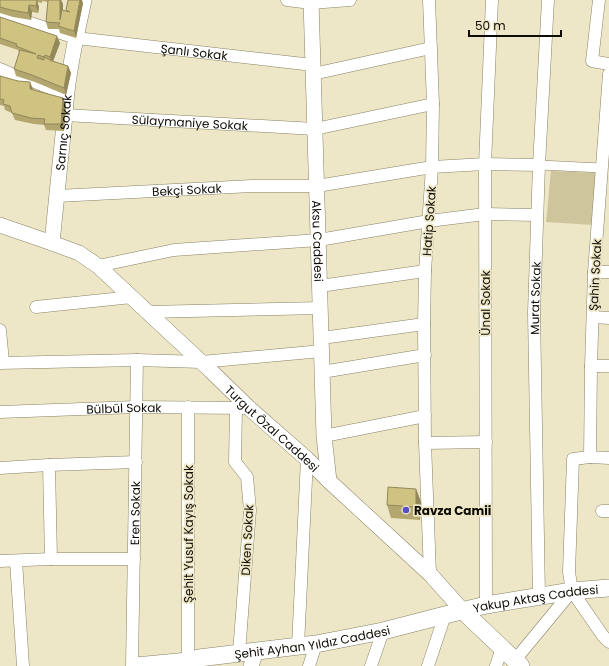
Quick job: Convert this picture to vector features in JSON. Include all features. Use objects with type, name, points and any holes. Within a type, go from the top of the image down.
[{"type":"main road","name":"Yakup Aktaş Caddesi","points":[[463,610],[572,591],[609,588]]},
{"type":"main road","name":"Şehit Ayhan Yıldız Caddesi","points":[[136,666],[194,662],[239,653],[254,658],[298,646],[383,631],[463,610]]},
{"type":"main road","name":"Turgut Özal Caddesi","points":[[463,610],[518,663]]},
{"type":"street","name":"Sarnıç Sokak","points":[[52,243],[66,95],[84,0]]},
{"type":"street","points":[[287,0],[311,2],[350,0]]},
{"type":"street","name":"Hatip Sokak","points":[[429,0],[433,104],[432,167],[425,271],[424,324],[425,443],[430,574]]},
{"type":"street","name":"Ünal Sokak","points":[[486,605],[485,164],[492,0]]},
{"type":"street","name":"Murat Sokak","points":[[539,596],[534,313],[539,165],[548,0]]},
{"type":"street","points":[[599,0],[592,61],[609,64]]},
{"type":"street","name":"Aksu Caddesi","points":[[311,2],[324,436],[328,481]]},
{"type":"street","name":"Şanlı Sokak","points":[[0,13],[76,38],[313,70],[431,48]]},
{"type":"street","points":[[0,69],[66,95]]},
{"type":"street","name":"Şahin Sokak","points":[[590,457],[594,272],[609,74]]},
{"type":"street","name":"Sülaymaniye Sokak","points":[[65,115],[315,129],[433,104]]},
{"type":"street","name":"Bekçi Sokak","points":[[57,196],[252,186],[317,186],[432,167],[485,164],[539,165]]},
{"type":"street","points":[[539,165],[602,168]]},
{"type":"street","points":[[98,266],[174,250],[318,240],[429,221],[485,214],[537,215]]},
{"type":"street","name":"Turgut Özal Caddesi","points":[[0,225],[79,253],[98,266],[201,362],[242,408],[307,459],[328,481],[430,574],[463,610]]},
{"type":"street","points":[[320,286],[425,271]]},
{"type":"street","points":[[594,272],[609,272]]},
{"type":"street","points":[[36,307],[132,297]]},
{"type":"street","points":[[148,312],[321,308]]},
{"type":"street","points":[[593,317],[609,318]]},
{"type":"street","points":[[0,330],[2,362],[137,360],[201,362],[322,345],[424,324]]},
{"type":"street","points":[[322,372],[425,355]]},
{"type":"street","name":"Eren Sokak","points":[[132,666],[137,360]]},
{"type":"street","points":[[592,366],[609,366]]},
{"type":"street","name":"Bülbül Sokak","points":[[0,412],[136,407],[242,408]]},
{"type":"street","name":"Şehit Yusuf Kayış Sokak","points":[[188,407],[194,662]]},
{"type":"street","name":"Diken Sokak","points":[[239,653],[250,510],[247,477],[235,462],[242,408]]},
{"type":"street","points":[[324,436],[425,416]]},
{"type":"street","points":[[425,443],[486,442]]},
{"type":"street","points":[[609,458],[590,457],[573,459],[569,572],[572,591],[603,636],[609,642]]},
{"type":"street","points":[[298,646],[307,459]]},
{"type":"street","points":[[0,468],[136,462]]},
{"type":"street","points":[[49,465],[51,559]]},
{"type":"street","points":[[0,561],[51,559],[134,559]]},
{"type":"street","points":[[16,561],[23,666]]},
{"type":"street","points":[[518,663],[572,591]]},
{"type":"street","points":[[428,666],[445,615]]},
{"type":"street","points":[[371,666],[383,631]]},
{"type":"street","points":[[308,666],[316,644]]},
{"type":"street","points":[[496,666],[502,648]]},
{"type":"shaded area","points":[[551,171],[597,173],[593,225],[546,222]]},
{"type":"building","points":[[0,0],[37,0],[36,6],[29,5],[28,13],[0,7]]},
{"type":"building","points":[[48,0],[60,0],[60,20],[62,10],[70,12],[66,10],[68,0],[80,0],[74,31],[58,26],[60,23],[46,22]]},
{"type":"building","points":[[0,17],[57,36],[50,57],[45,55],[44,57],[68,66],[64,88],[14,69],[20,50],[36,54],[16,46],[17,44],[0,38]],"holes":[[[38,55],[44,57],[44,60],[37,58]]]},
{"type":"building","points":[[0,76],[18,81],[30,82],[30,89],[63,98],[61,124],[44,124],[45,119],[31,118],[12,113],[10,106],[3,104],[4,100],[0,99]]},
{"type":"building","points":[[388,487],[416,489],[416,507],[387,505]]},
{"type":"place","name":"Ravza Camii","points":[[406,510]]}]
